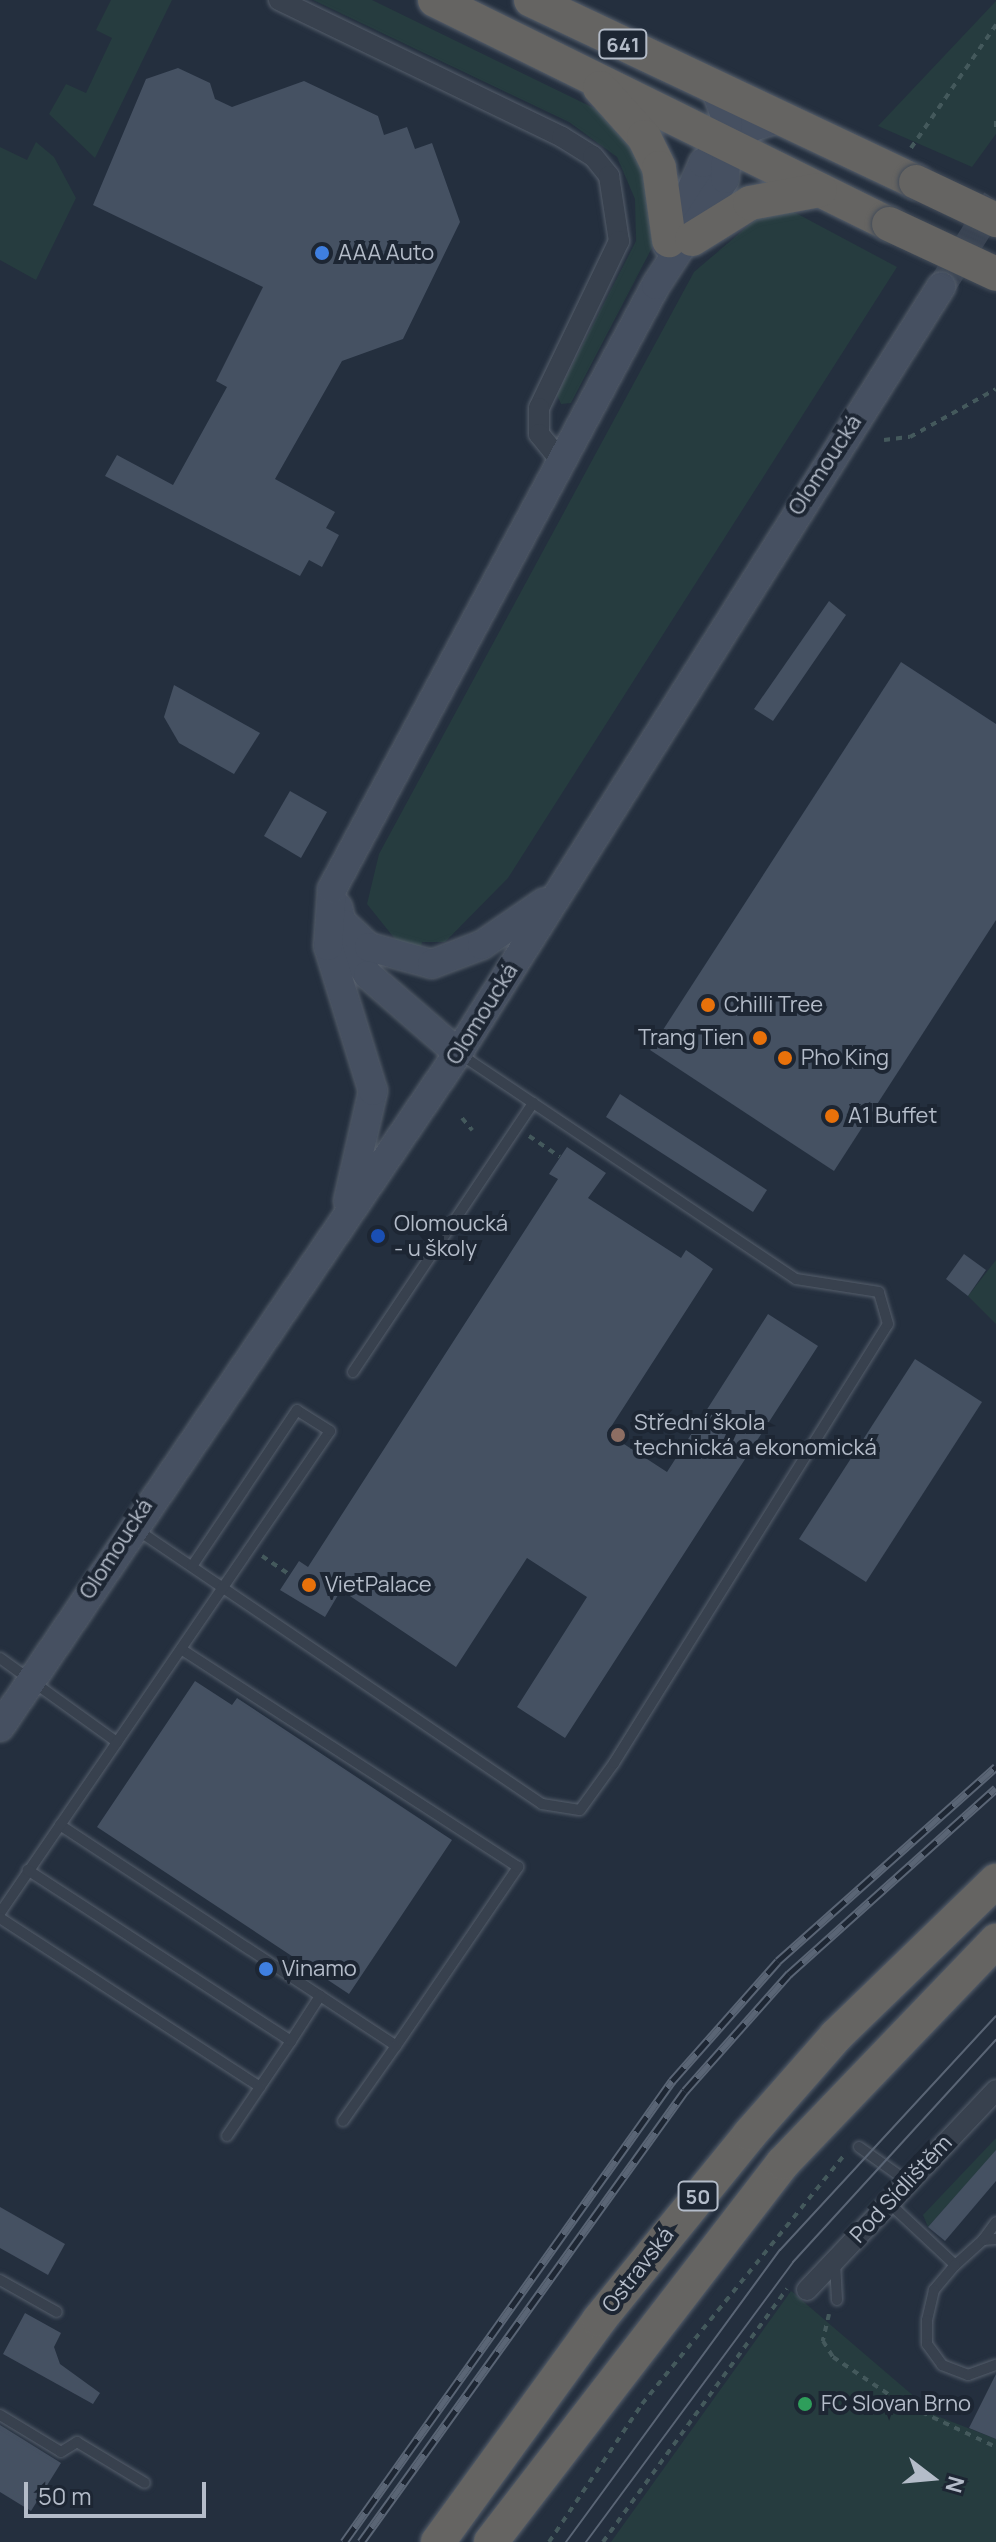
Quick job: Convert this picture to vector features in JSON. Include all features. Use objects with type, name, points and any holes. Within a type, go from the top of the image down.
[{"type":"highway","name":"641","points":[[435,0],[996,274]]},
{"type":"highway","name":"641","points":[[531,0],[996,220]]},
{"type":"highway","points":[[575,68],[644,137],[666,189],[680,240],[750,203],[821,190]]},
{"type":"highway","name":"Ostravská","points":[[438,2542],[599,2320],[750,2134],[836,2036],[996,1881]]},
{"type":"highway","name":"Ostravská","points":[[491,2542],[762,2188],[868,2067],[996,1941]]},
{"type":"main road","points":[[715,88],[730,144]]},
{"type":"main road","points":[[339,1229],[368,1136],[373,1091],[328,946],[332,889],[349,850],[680,240],[703,163],[730,144],[782,118]]},
{"type":"main road","name":"Olomoucká","points":[[0,1727],[131,1526],[458,1053],[941,287]]},
{"type":"main road","points":[[349,850],[339,918],[368,975],[458,1053]]},
{"type":"main road","points":[[339,918],[369,947],[432,964],[482,945],[556,895]]},
{"type":"street","points":[[279,0],[570,141],[609,176],[619,241],[539,408],[539,434],[562,462]]},
{"type":"street","name":"Pod Sídlištěm","points":[[807,2290],[996,2090]]},
{"type":"lane","points":[[131,1526],[542,1804],[580,1810],[614,1763],[888,1324],[879,1292],[796,1279],[458,1053]]},
{"type":"lane","points":[[353,1372],[533,1103]]},
{"type":"lane","points":[[192,1566],[297,1410],[330,1431],[0,1915],[260,2087]]},
{"type":"lane","points":[[181,1649],[518,1867],[343,2121]]},
{"type":"lane","points":[[0,1658],[32,1678],[117,1742]]},
{"type":"lane","points":[[60,1825],[396,2046]]},
{"type":"lane","points":[[28,1870],[291,2041]]},
{"type":"lane","points":[[227,2136],[320,1996]]},
{"type":"lane","points":[[859,2147],[907,2181]]},
{"type":"lane","points":[[888,2202],[955,2265]]},
{"type":"lane","points":[[996,2222],[983,2240],[955,2265],[934,2290],[927,2344],[942,2365],[968,2375],[996,2365]]},
{"type":"lane","points":[[983,2240],[996,2239]]},
{"type":"lane","points":[[835,2260],[837,2300]]},
{"type":"lane","points":[[0,2280],[57,2312]]},
{"type":"lane","points":[[0,2415],[61,2452],[77,2442],[145,2483]]},
{"type":"path","points":[[911,148],[996,25]]},
{"type":"path","points":[[996,121],[996,129]]},
{"type":"path","points":[[884,440],[910,437],[996,389]]},
{"type":"path","points":[[462,1118],[472,1130]]},
{"type":"path","points":[[527,1134],[560,1157]]},
{"type":"path","points":[[265,1558],[290,1575]]},
{"type":"path","points":[[549,2542],[742,2274],[834,2162],[859,2147]]},
{"type":"path","points":[[603,2542],[778,2297],[793,2285],[807,2290]]},
{"type":"path","points":[[837,2300],[823,2330],[833,2357],[913,2409],[996,2447]]},
{"type":"green space","points":[[111,0],[172,0],[95,158],[49,114],[66,84],[86,93],[112,38],[96,30]]},
{"type":"green space","points":[[313,0],[372,0],[606,114],[643,155],[655,242],[571,403],[561,404],[557,395],[636,241],[635,199],[617,157],[569,122]]},
{"type":"green space","points":[[996,1],[996,134],[972,167],[878,126]]},
{"type":"green space","points":[[36,142],[54,157],[76,198],[36,280],[0,260],[0,147],[27,160]]},
{"type":"green space","points":[[792,211],[897,267],[508,878],[445,942],[422,942],[420,953],[399,944],[367,904],[379,854],[694,272],[755,220]]},
{"type":"green space","points":[[996,1260],[996,1324],[968,1296]]},
{"type":"green space","points":[[996,2138],[996,2151],[928,2227],[923,2215]]},
{"type":"green space","name":"FC Slovan Brno","points":[[791,2291],[937,2416],[996,2439],[996,2542],[611,2542]]},
{"type":"building","points":[[178,68],[210,83],[215,99],[232,107],[304,81],[378,116],[384,135],[407,127],[415,149],[432,143],[460,222],[403,339],[342,361],[275,479],[335,512],[326,528],[339,535],[322,567],[309,560],[300,576],[105,476],[117,455],[173,485],[227,387],[216,381],[263,287],[93,205],[146,79]]},
{"type":"building","points":[[829,601],[846,615],[773,721],[754,709]]},
{"type":"building","points":[[901,662],[996,724],[996,920],[834,1171],[650,1050]]},
{"type":"building","points":[[174,685],[260,733],[234,774],[179,743],[164,717]]},
{"type":"building","points":[[290,791],[327,812],[301,858],[264,836]]},
{"type":"building","points":[[620,1094],[767,1190],[753,1212],[606,1117]]},
{"type":"building","points":[[567,1147],[606,1173],[588,1198],[681,1258],[686,1250],[713,1269],[607,1433],[667,1472],[768,1314],[818,1346],[565,1738],[517,1707],[587,1597],[527,1558],[456,1667],[341,1590],[325,1617],[280,1590],[299,1561],[308,1567],[558,1179],[549,1174]]},
{"type":"building","points":[[964,1254],[986,1270],[968,1296],[946,1279]]},
{"type":"building","points":[[915,1359],[982,1402],[866,1582],[799,1539]]},
{"type":"building","points":[[195,1681],[232,1705],[237,1698],[452,1840],[349,1994],[97,1827]]},
{"type":"building","points":[[996,2150],[996,2181],[945,2241],[928,2227]]},
{"type":"building","points":[[0,2207],[65,2244],[48,2275],[0,2248]]},
{"type":"building","points":[[25,2313],[61,2333],[54,2347],[60,2364],[100,2393],[93,2404],[3,2354]]},
{"type":"building","points":[[996,2374],[996,2439],[969,2428]]},
{"type":"building","points":[[0,2425],[61,2463],[31,2511],[0,2492]]},
{"type":"tunnel","points":[[941,287],[996,200]]},
{"type":"tram line","points":[[566,2542],[780,2250],[996,2016]]},
{"type":"tram line","points":[[586,2542],[793,2262],[996,2040]]},
{"type":"railway","points":[[344,2542],[672,2081],[778,1961],[996,1767]]},
{"type":"railway","points":[[361,2542],[685,2091],[789,1974],[996,1788]]},
{"type":"place","name":"AAA Auto","points":[[322,253]]},
{"type":"place","name":"Chilli Tree","points":[[708,1005]]},
{"type":"place","name":"Trang Tien","points":[[760,1038]]},
{"type":"place","name":"Pho King","points":[[785,1058]]},
{"type":"place","name":"A1 Buffet","points":[[832,1116]]},
{"type":"place","name":"Olomoucká - u školy","points":[[378,1236]]},
{"type":"place","name":"Střední škola technická a ekonomická","points":[[618,1435]]},
{"type":"place","name":"VietPalace","points":[[309,1585]]},
{"type":"place","name":"Vinamo","points":[[266,1969]]},
{"type":"place","name":"FC Slovan Brno","points":[[805,2404]]}]
